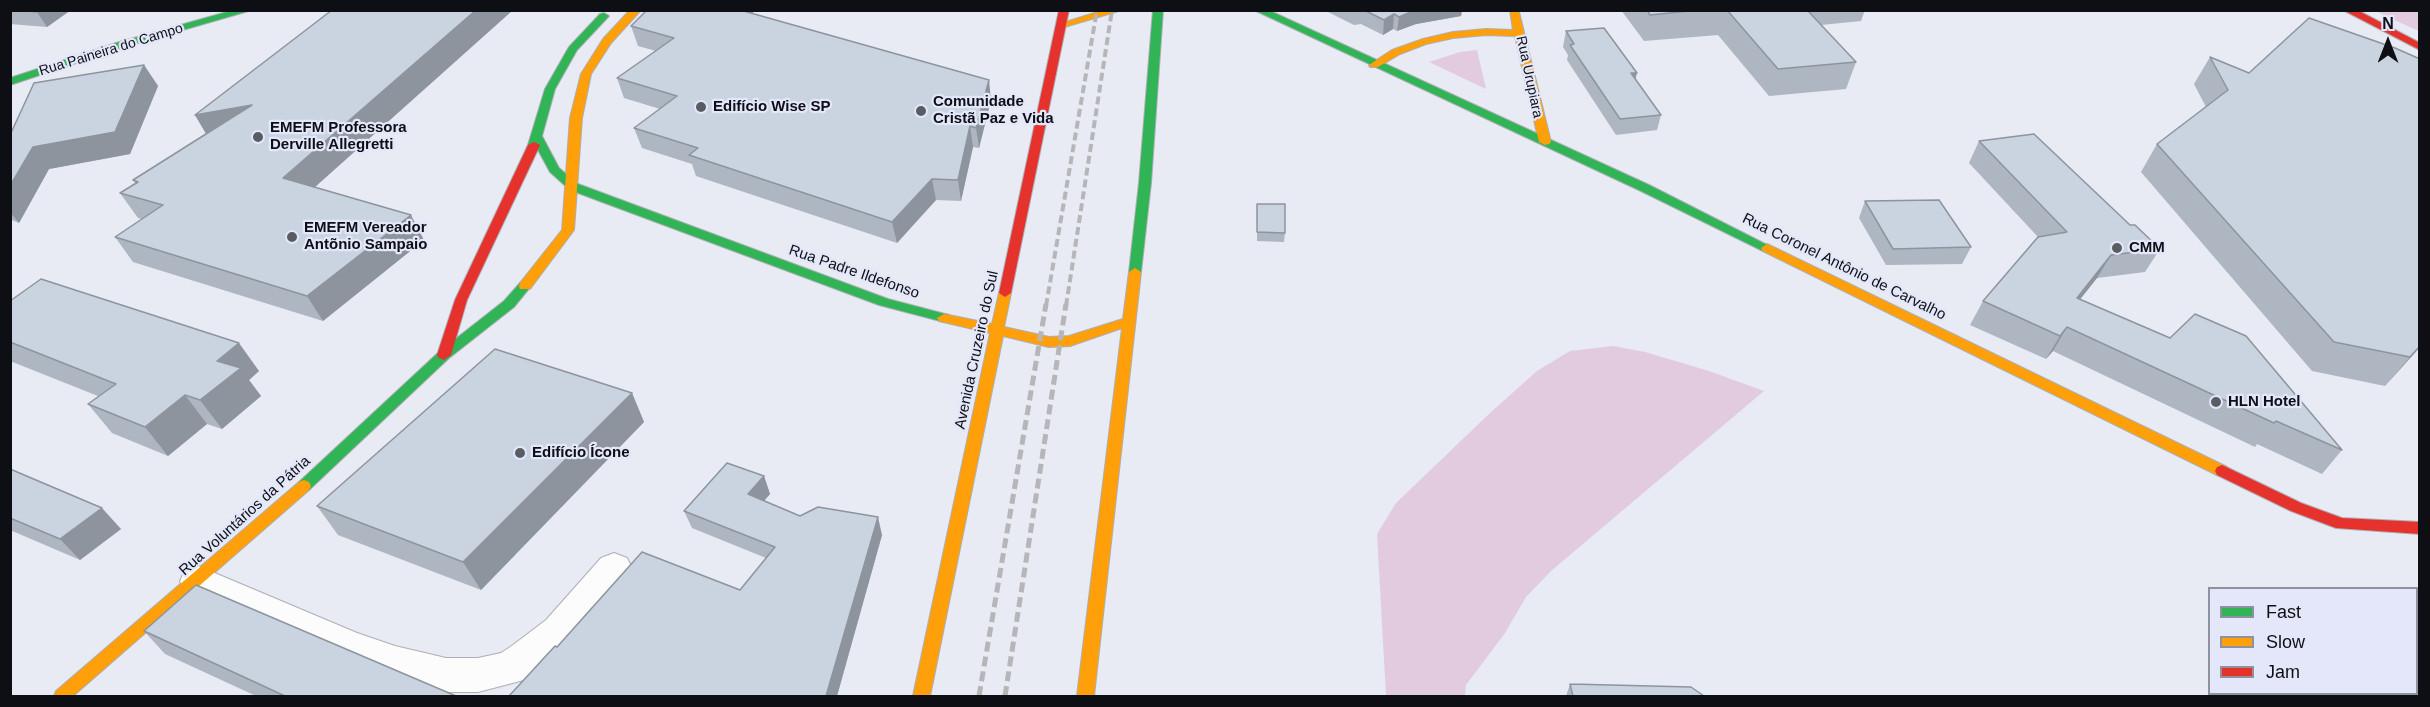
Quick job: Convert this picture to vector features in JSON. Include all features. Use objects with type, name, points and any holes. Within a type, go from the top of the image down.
[{"type":"main road","name":"Rua Paineira do Campo","points":[[10,82],[120,45],[247,10]]},
{"type":"main road","name":"Rua Voluntários da Pátria","points":[[444,355],[461,300],[511,199],[537,136],[547,99],[561,68],[573,49],[609,10]]},
{"type":"main road","name":"Rua Voluntários da Pátria","points":[[62,696],[198,581],[324,468],[444,355],[509,304],[533,278],[568,230],[574,187],[576,118],[586,74],[608,41],[636,10]]},
{"type":"main road","name":"Avenida Cruzeiro do Sul","points":[[921,696],[999,331],[1064,10]]},
{"type":"main road","points":[[1061,25],[1117,10]]},
{"type":"main road","points":[[1086,696],[1145,183],[1158,10]]},
{"type":"main road","name":"Rua Coronel Antônio de Carvalho","points":[[1259,10],[1708,219],[2296,507],[2341,524],[2420,528]]},
{"type":"main road","name":"Rua Urupiara","points":[[1514,10],[1536,112],[1545,142]]},
{"type":"main road","points":[[2348,10],[2420,47]]},
{"type":"main road","points":[[1374,65],[1396,52],[1423,42],[1453,35],[1486,32],[1520,33]]},
{"type":"main road","points":[[537,136],[554,170],[574,187]]},
{"type":"main road","name":"Rua Padre Ildefonso","points":[[574,187],[884,302],[999,331],[1045,341],[1070,340],[1130,321]]},
{"type":"main road","points":[[605,214],[650,216]]},
{"type":"main road","points":[[568,230],[581,223]]},
{"type":"street","points":[[198,581],[344,645],[395,663],[446,675],[478,675],[510,668],[527,657],[559,631],[614,568]]},
{"type":"shaded area","points":[[2376,11],[2419,11],[2419,31],[2392,19]]},
{"type":"shaded area","points":[[1477,50],[1486,89],[1429,62],[1460,52]]},
{"type":"shaded area","points":[[1613,346],[1645,352],[1709,371],[1764,391],[1551,571],[1526,597],[1505,633],[1466,685],[1465,696],[1386,696],[1377,534],[1396,503],[1537,371],[1570,351]]},
{"type":"building","points":[[332,10],[476,10],[283,178],[411,215],[307,296],[115,237],[163,205],[120,193],[138,182],[133,180],[252,105],[195,115]]},
{"type":"building","points":[[647,10],[740,10],[989,80],[976,128],[970,126],[958,180],[932,179],[892,222],[689,155],[698,148],[634,128],[677,96],[617,78],[674,38],[631,26]]},
{"type":"building","points":[[1364,10],[1415,10],[1399,17],[1394,14],[1384,20]]},
{"type":"building","points":[[1647,10],[1699,10],[1650,15]]},
{"type":"building","points":[[1727,10],[1807,10],[1856,62],[1778,69]]},
{"type":"building","points":[[2309,18],[2420,59],[2420,346],[2410,357],[2334,342],[2157,144],[2228,90],[2210,57],[2249,73]]},
{"type":"building","points":[[1604,28],[1637,73],[1631,73],[1661,115],[1620,119],[1570,45],[1574,44],[1566,31]]},
{"type":"building","points":[[144,65],[115,132],[33,147],[10,186],[10,135],[34,83]]},
{"type":"building","points":[[2034,134],[2130,225],[2135,225],[2160,249],[2111,255],[2077,298],[2170,338],[2195,314],[2246,336],[2342,450],[2276,421],[2274,423],[2067,327],[2060,336],[1983,301],[2038,237],[2067,232],[1979,141]]},
{"type":"building","points":[[1939,200],[1971,247],[1893,249],[1865,201]]},
{"type":"building","points":[[1257,204],[1285,204],[1285,233],[1257,232]]},
{"type":"building","points":[[41,279],[239,343],[217,361],[241,368],[200,400],[185,395],[145,427],[88,404],[116,384],[10,342],[10,301]]},
{"type":"building","name":"Edifício Ícone","points":[[495,349],[632,393],[463,562],[317,506]]},
{"type":"building","points":[[727,463],[764,476],[748,494],[800,516],[818,507],[878,517],[826,696],[509,696],[555,646],[557,647],[642,552],[740,590],[775,547],[684,511]]},
{"type":"building","points":[[10,469],[102,508],[60,539],[10,518]]},
{"type":"building","points":[[196,585],[456,696],[285,696],[144,631]]},
{"type":"building","points":[[1570,684],[1691,687],[1704,696],[1573,696]]},
{"type":"railway","points":[[1046,306],[1097,10]]},
{"type":"railway","points":[[1066,306],[1112,10]]},
{"type":"railway","points":[[979,696],[1046,304]]},
{"type":"railway","points":[[1005,696],[1066,304]]},
{"type":"traffic: fast","points":[[10,82],[120,45],[247,10]]},
{"type":"traffic: fast","points":[[1135,272],[1145,183],[1158,10]]},
{"type":"traffic: fast","points":[[1259,10],[1645,188],[1767,248]]},
{"type":"traffic: fast","points":[[534,145],[550,89],[573,49],[604,16]]},
{"type":"traffic: fast","points":[[537,136],[554,170],[574,187],[884,302],[944,318]]},
{"type":"traffic: fast","points":[[304,486],[444,355],[509,304],[525,286]]},
{"type":"traffic: slow","points":[[525,286],[568,230],[576,118],[586,74],[607,41],[636,10]]},
{"type":"traffic: slow","points":[[1061,25],[1117,10]]},
{"type":"traffic: slow","points":[[1514,12],[1545,142]]},
{"type":"traffic: slow","points":[[1374,65],[1396,52],[1423,42],[1453,35],[1486,32],[1520,33]]},
{"type":"traffic: slow","points":[[1767,248],[2222,471]]},
{"type":"traffic: slow","points":[[1086,696],[1135,272]]},
{"type":"traffic: slow","points":[[921,696],[1005,293]]},
{"type":"traffic: slow","points":[[944,318],[1049,342],[1070,341],[1130,321]]},
{"type":"traffic: slow","points":[[62,696],[304,486]]},
{"type":"traffic: jam","points":[[1005,293],[1064,10]]},
{"type":"traffic: jam","points":[[2348,10],[2420,47]]},
{"type":"traffic: jam","points":[[444,355],[461,300],[534,145]]},
{"type":"traffic: jam","points":[[2222,471],[2296,507],[2341,524],[2420,528]]},
{"type":"place","name":"Edifício Wise SP","points":[[701,107]]},
{"type":"place","name":"Comunidade Cristã Paz e Vida","points":[[921,111]]},
{"type":"place","name":"EMEFM Professora Derville Allegretti","points":[[258,137]]},
{"type":"place","name":"EMEFM Vereador Antõnio Sampaio","points":[[292,237]]},
{"type":"place","name":"CMM","points":[[2117,248]]},
{"type":"place","name":"HLN Hotel","points":[[2216,402]]},
{"type":"place","name":"Edifício Ícone","points":[[520,453]]}]
